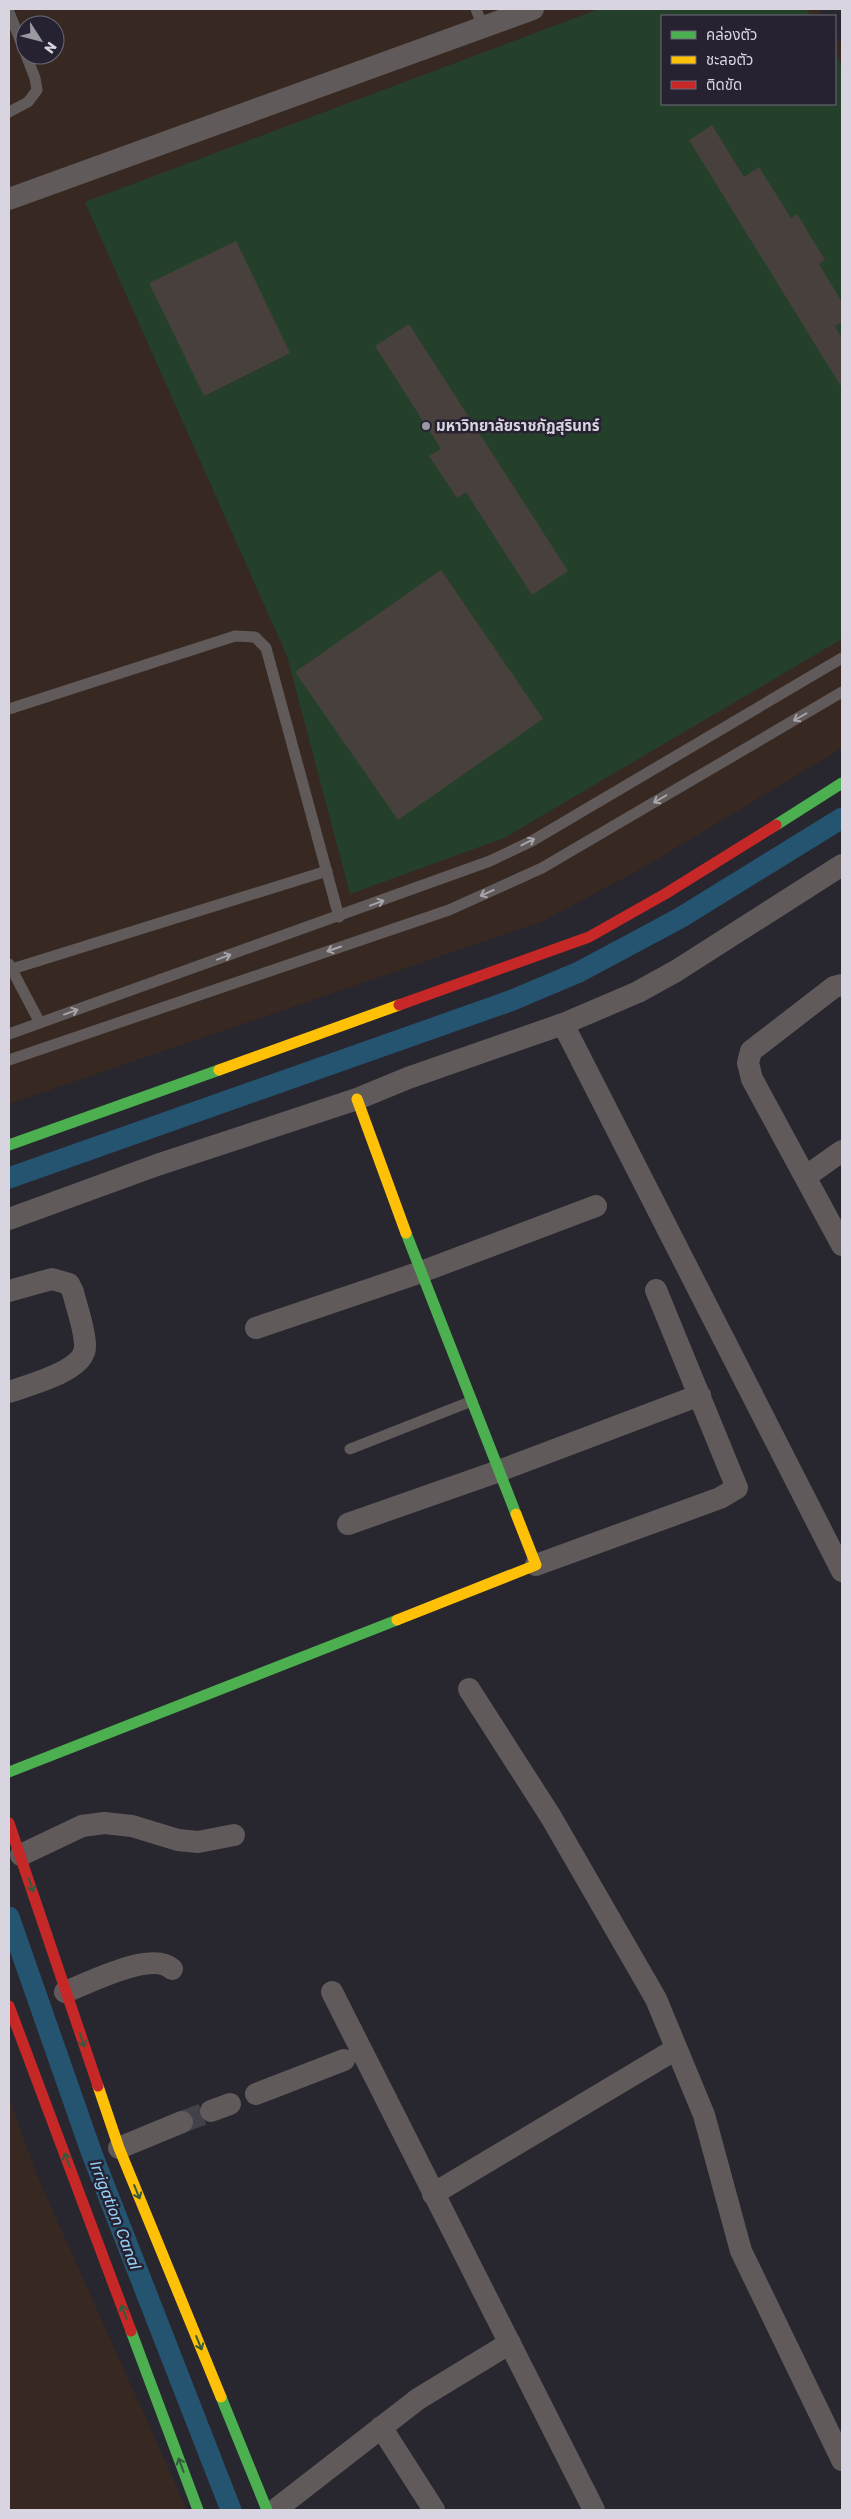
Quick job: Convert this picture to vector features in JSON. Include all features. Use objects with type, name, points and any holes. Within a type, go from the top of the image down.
[{"type":"street","points":[[9,199],[480,18],[534,9]]},
{"type":"street","points":[[9,1145],[588,937],[665,894],[842,783]]},
{"type":"street","points":[[9,1219],[166,1162],[357,1099],[408,1078],[563,1024],[638,992],[661,979],[842,865]]},
{"type":"street","points":[[842,984],[834,987],[751,1050],[748,1063],[752,1079],[842,1246]]},
{"type":"street","points":[[563,1024],[842,1571]]},
{"type":"street","points":[[357,1099],[421,1272],[536,1565]]},
{"type":"street","points":[[805,1177],[842,1151]]},
{"type":"street","points":[[256,1328],[421,1272],[596,1206]]},
{"type":"street","points":[[9,1290],[52,1279],[69,1284],[73,1292],[86,1345],[80,1361],[71,1368],[9,1392]]},
{"type":"street","points":[[9,1772],[536,1565],[735,1491],[738,1486],[656,1290]]},
{"type":"street","points":[[348,1524],[499,1471],[700,1395]]},
{"type":"street","points":[[469,1689],[551,1817],[652,1990],[704,2115],[741,2251],[842,2460]]},
{"type":"street","points":[[9,1823],[119,2148],[267,2510]]},
{"type":"street","points":[[21,1856],[82,1826],[104,1823],[132,1826],[167,1839],[184,1841],[198,1842],[234,1835]]},
{"type":"street","points":[[65,1992],[139,1964],[161,1962],[172,1969]]},
{"type":"street","points":[[332,1992],[594,2510]]},
{"type":"street","points":[[9,2006],[198,2510]]},
{"type":"street","points":[[433,2194],[676,2049]]},
{"type":"street","points":[[256,2094],[344,2060]]},
{"type":"street","points":[[119,2148],[182,2122]]},
{"type":"street","points":[[275,2510],[418,2399],[510,2343]]},
{"type":"street","points":[[381,2427],[434,2510]]},
{"type":"lane","points":[[9,12],[15,27]]},
{"type":"lane","points":[[9,112],[28,102],[37,90],[30,65]]},
{"type":"lane","points":[[9,709],[235,636],[255,637],[266,648],[339,917]]},
{"type":"lane","points":[[9,1034],[339,917],[490,861],[532,840],[842,658]]},
{"type":"lane","points":[[9,1060],[449,910],[542,868],[842,692]]},
{"type":"lane","points":[[40,1023],[10,966],[327,871]]},
{"type":"lane","points":[[350,1449],[472,1401]]},
{"type":"shaded area","name":"มหาวิทยาลัยราชภัฏสุรินทร์","points":[[9,9],[818,9],[822,15],[661,15],[661,105],[836,105],[836,37],[842,47],[842,748],[639,870],[541,922],[9,1104]]},
{"type":"shaded area","points":[[9,2098],[39,2180],[187,2510],[9,2510]]},
{"type":"green space","points":[[599,9],[806,9],[810,15],[661,15],[661,105],[836,105],[836,56],[842,66],[842,639],[504,838],[350,894],[287,656],[85,202]]},
{"type":"building","points":[[712,125],[744,177],[759,167],[791,218],[797,214],[825,260],[819,264],[842,302],[842,322],[835,326],[842,339],[842,388],[689,140]]},
{"type":"building","points":[[236,241],[290,353],[204,396],[149,283]]},
{"type":"building","points":[[409,324],[568,571],[532,595],[466,492],[457,498],[429,456],[441,449],[375,346]]},
{"type":"building","points":[[441,570],[543,719],[398,820],[295,672]]},
{"type":"waterway","points":[[9,1178],[510,1001],[579,972],[680,918],[842,818]]},
{"type":"waterway","name":"Irrigation Canal","points":[[9,1917],[92,2154],[231,2510]]},
{"type":"tunnel","points":[[182,2122],[211,2111]]},
{"type":"traffic: fast","points":[[776,825],[842,783]]},
{"type":"traffic: fast","points":[[9,1145],[219,1070]]},
{"type":"traffic: fast","points":[[406,1233],[516,1514]]},
{"type":"traffic: fast","points":[[9,1772],[397,1620]]},
{"type":"traffic: fast","points":[[131,2331],[198,2510]]},
{"type":"traffic: fast","points":[[221,2397],[267,2510]]},
{"type":"traffic: slow","points":[[219,1070],[399,1005]]},
{"type":"traffic: slow","points":[[357,1099],[406,1233]]},
{"type":"traffic: slow","points":[[397,1620],[536,1565],[516,1514]]},
{"type":"traffic: slow","points":[[98,2086],[119,2148],[221,2397]]},
{"type":"traffic: jam","points":[[399,1005],[589,937],[665,894],[776,825]]},
{"type":"traffic: jam","points":[[9,1823],[98,2086]]},
{"type":"traffic: jam","points":[[9,2006],[131,2331]]},
{"type":"place","name":"มหาวิทยาลัยราชภัฏสุรินทร์","points":[[426,426]]}]
